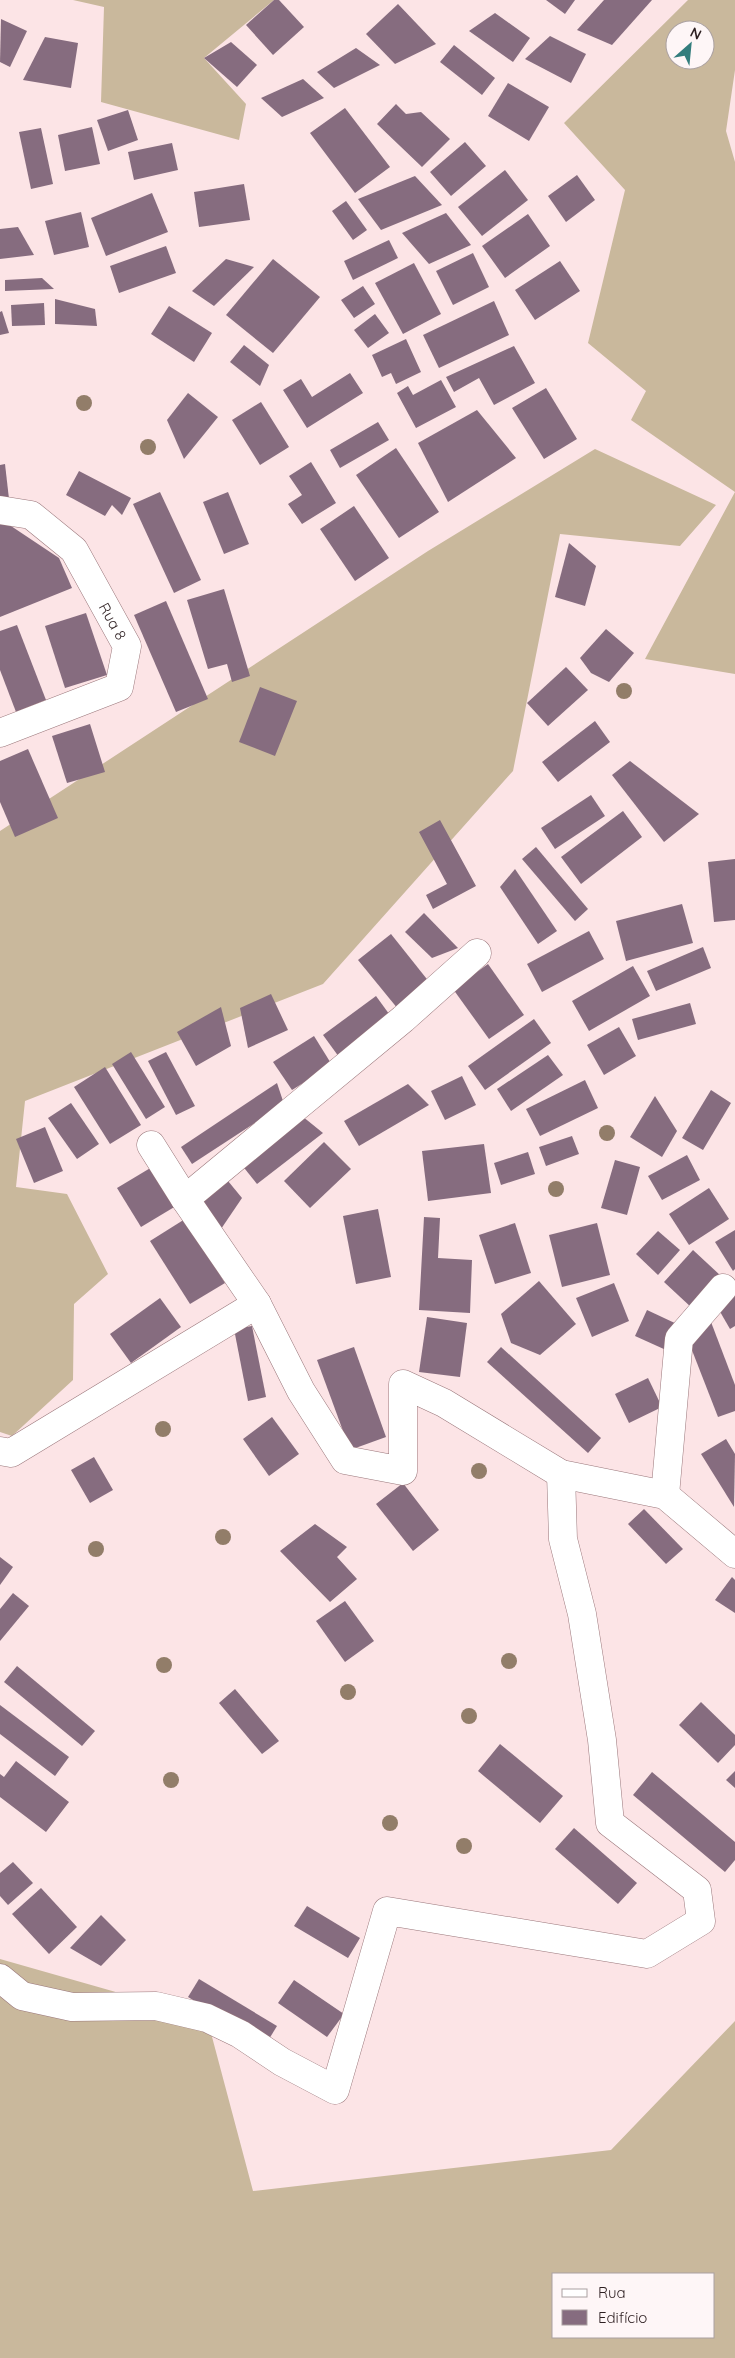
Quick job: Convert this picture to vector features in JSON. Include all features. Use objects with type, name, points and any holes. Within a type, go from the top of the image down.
[{"type":"street","name":"Rua 8","points":[[0,510],[31,515],[74,550],[127,646],[119,687],[0,732]]},
{"type":"street","points":[[184,1199],[403,1019],[477,953]]},
{"type":"street","points":[[150,1145],[184,1199],[257,1304],[301,1391],[345,1460],[403,1471],[403,1384],[444,1403],[561,1474],[666,1495],[735,1554]]},
{"type":"street","points":[[666,1495],[679,1340],[723,1288]]},
{"type":"street","points":[[0,1451],[12,1453],[257,1304]]},
{"type":"street","points":[[0,1978],[22,1996],[72,2007],[156,2006],[208,2018],[240,2034],[282,2062],[336,2090],[387,1911],[647,1954],[701,1922],[696,1890],[610,1823],[602,1740],[582,1614],[563,1539],[561,1474]]},
{"type":"shaded area","points":[[73,0],[274,0],[204,58],[246,104],[239,140],[101,102],[104,7]]},
{"type":"shaded area","points":[[688,0],[735,0],[735,70],[726,131],[735,162],[735,492],[631,420],[646,391],[588,343],[625,190],[564,123],[665,23],[665,70],[715,70],[715,20],[668,20]]},
{"type":"shaded area","points":[[595,449],[716,505],[680,546],[560,534],[513,771],[323,984],[25,1101],[16,1187],[67,1194],[108,1274],[74,1304],[73,1380],[12,1436],[0,1432],[0,831],[428,551]]},
{"type":"shaded area","points":[[735,492],[735,674],[645,659]]},
{"type":"shaded area","points":[[0,1959],[207,2018],[253,2191],[611,2150],[735,2021],[735,2358],[0,2358]]},
{"type":"building","points":[[274,0],[279,0],[304,27],[273,55],[246,25]]},
{"type":"building","points":[[546,0],[575,0],[565,14]]},
{"type":"building","points":[[604,0],[652,0],[612,45],[577,30]]},
{"type":"building","points":[[398,4],[436,44],[395,64],[366,34]]},
{"type":"building","points":[[495,13],[530,38],[513,62],[469,31]]},
{"type":"building","points":[[1,19],[27,31],[10,67],[0,62]]},
{"type":"building","points":[[550,36],[586,54],[571,83],[525,59]]},
{"type":"building","points":[[45,37],[78,43],[71,88],[23,80]]},
{"type":"building","points":[[231,42],[257,65],[237,87],[204,58]]},
{"type":"building","points":[[454,45],[495,78],[482,95],[440,62]]},
{"type":"building","points":[[356,48],[380,65],[334,88],[317,72]]},
{"type":"building","points":[[303,79],[324,98],[282,117],[261,98]]},
{"type":"building","points":[[508,83],[549,107],[529,141],[488,116]]},
{"type":"building","points":[[396,104],[406,114],[421,112],[450,139],[422,167],[377,124]]},
{"type":"building","points":[[345,108],[390,167],[355,193],[310,133]]},
{"type":"building","points":[[128,110],[138,140],[108,151],[97,120]]},
{"type":"building","points":[[92,127],[100,164],[65,171],[58,135]]},
{"type":"building","points":[[41,128],[53,184],[31,189],[19,132]]},
{"type":"building","points":[[465,142],[486,166],[451,196],[430,172]]},
{"type":"building","points":[[172,143],[178,170],[134,180],[128,152]]},
{"type":"building","points":[[505,170],[528,200],[482,236],[458,207]]},
{"type":"building","points":[[577,175],[595,200],[566,222],[548,196]]},
{"type":"building","points":[[415,176],[442,205],[381,230],[358,199]]},
{"type":"building","points":[[244,184],[250,220],[199,227],[194,192]]},
{"type":"building","points":[[152,193],[168,232],[106,256],[91,218]]},
{"type":"building","points":[[346,201],[367,230],[353,240],[332,211]]},
{"type":"building","points":[[81,212],[89,247],[54,255],[45,221]]},
{"type":"building","points":[[446,213],[471,245],[429,264],[402,233]]},
{"type":"building","points":[[528,214],[550,246],[505,278],[482,246]]},
{"type":"building","points":[[18,227],[34,255],[0,259],[0,229]]},
{"type":"building","points":[[389,240],[398,258],[353,280],[344,261]]},
{"type":"building","points":[[166,246],[176,273],[119,293],[110,266]]},
{"type":"building","points":[[473,253],[489,287],[453,305],[436,271]]},
{"type":"building","points":[[226,259],[254,267],[214,306],[192,291]]},
{"type":"building","points":[[273,259],[320,297],[273,353],[226,315]]},
{"type":"building","points":[[560,261],[580,291],[535,320],[515,290]]},
{"type":"building","points":[[414,263],[441,314],[403,334],[375,283]]},
{"type":"building","points":[[42,278],[54,289],[5,291],[5,280]]},
{"type":"building","points":[[363,286],[375,304],[354,318],[341,300]]},
{"type":"building","points":[[55,299],[95,309],[97,326],[55,324]]},
{"type":"building","points":[[494,301],[509,335],[439,368],[423,335]]},
{"type":"building","points":[[44,303],[45,325],[12,326],[11,305]]},
{"type":"building","points":[[169,306],[212,333],[194,362],[151,334]]},
{"type":"building","points":[[2,311],[9,333],[0,335],[0,312]]},
{"type":"building","points":[[375,314],[389,333],[368,348],[354,330]]},
{"type":"building","points":[[406,339],[421,372],[396,384],[391,373],[382,377],[372,355]]},
{"type":"building","points":[[244,345],[269,365],[260,386],[230,362]]},
{"type":"building","points":[[514,346],[535,383],[494,405],[479,378],[454,392],[446,377]]},
{"type":"building","points":[[350,373],[363,393],[307,428],[283,390],[301,379],[312,397]]},
{"type":"building","points":[[441,380],[456,407],[416,428],[397,393],[408,386],[413,395]]},
{"type":"building","points":[[546,388],[577,439],[544,459],[512,408]]},
{"type":"building","points":[[188,393],[218,417],[184,459],[167,420]]},
{"type":"building","points":[[261,402],[289,447],[260,465],[232,420]]},
{"type":"building","points":[[477,410],[516,458],[448,502],[418,443]]},
{"type":"building","points":[[378,422],[389,440],[340,468],[330,450]]},
{"type":"building","points":[[396,448],[439,512],[399,538],[356,475]]},
{"type":"building","points":[[311,462],[336,503],[302,524],[288,504],[302,495],[289,476]]},
{"type":"building","points":[[5,464],[9,499],[0,500],[0,465]]},
{"type":"building","points":[[79,471],[131,498],[122,515],[112,505],[105,516],[66,495]]},
{"type":"building","points":[[160,492],[201,580],[174,593],[133,504]]},
{"type":"building","points":[[228,492],[249,544],[224,554],[203,502]]},
{"type":"building","points":[[354,506],[389,558],[355,581],[320,529]]},
{"type":"building","points":[[5,522],[59,558],[72,588],[0,617],[0,524]]},
{"type":"building","points":[[569,543],[596,566],[585,606],[555,597]]},
{"type":"building","points":[[224,589],[250,676],[232,682],[227,664],[208,669],[187,600]]},
{"type":"building","points":[[166,601],[208,699],[176,712],[134,615]]},
{"type":"building","points":[[86,613],[107,675],[65,688],[45,626]]},
{"type":"building","points":[[17,625],[46,700],[16,712],[0,670],[0,631]]},
{"type":"building","points":[[606,629],[634,653],[609,682],[591,673],[580,658]]},
{"type":"building","points":[[566,667],[588,690],[548,726],[527,703]]},
{"type":"building","points":[[260,687],[297,701],[275,756],[239,742]]},
{"type":"building","points":[[595,721],[610,742],[558,782],[542,762]]},
{"type":"building","points":[[90,724],[105,772],[67,783],[52,736]]},
{"type":"building","points":[[28,749],[58,818],[15,837],[0,802],[0,761]]},
{"type":"building","points":[[630,761],[699,814],[664,842],[612,775]]},
{"type":"building","points":[[591,795],[605,816],[555,849],[541,828]]},
{"type":"building","points":[[623,811],[642,837],[581,884],[561,857]]},
{"type":"building","points":[[440,820],[476,886],[433,909],[426,895],[447,884],[419,832]]},
{"type":"building","points":[[536,847],[588,909],[575,921],[522,859]]},
{"type":"building","points":[[735,859],[735,920],[714,922],[708,862]]},
{"type":"building","points":[[515,869],[557,931],[538,944],[500,887]]},
{"type":"building","points":[[682,904],[693,943],[626,961],[616,921]]},
{"type":"building","points":[[424,913],[458,948],[432,958],[405,932]]},
{"type":"building","points":[[589,931],[604,959],[542,992],[527,964]]},
{"type":"building","points":[[391,934],[430,983],[398,1009],[358,960]]},
{"type":"building","points":[[703,947],[711,968],[656,991],[647,971]]},
{"type":"building","points":[[488,964],[524,1015],[489,1039],[453,989]]},
{"type":"building","points":[[633,966],[650,996],[589,1031],[572,1001]]},
{"type":"building","points":[[271,994],[288,1030],[248,1048],[240,1008]]},
{"type":"building","points":[[376,996],[392,1018],[339,1057],[323,1035]]},
{"type":"building","points":[[690,1003],[696,1024],[638,1040],[632,1019]]},
{"type":"building","points":[[221,1007],[231,1046],[196,1066],[177,1032]]},
{"type":"building","points":[[534,1019],[551,1043],[485,1090],[468,1066]]},
{"type":"building","points":[[619,1027],[636,1056],[604,1075],[587,1045]]},
{"type":"building","points":[[314,1036],[332,1065],[292,1090],[273,1062]]},
{"type":"building","points":[[131,1052],[165,1107],[146,1119],[112,1064]]},
{"type":"building","points":[[166,1052],[195,1106],[176,1115],[148,1061]]},
{"type":"building","points":[[548,1055],[563,1075],[511,1111],[497,1089]]},
{"type":"building","points":[[105,1067],[141,1125],[110,1144],[74,1087]]},
{"type":"building","points":[[462,1076],[476,1105],[445,1120],[431,1091]]},
{"type":"building","points":[[585,1080],[598,1108],[540,1136],[526,1109]]},
{"type":"building","points":[[277,1083],[284,1104],[192,1164],[181,1147]]},
{"type":"building","points":[[408,1084],[429,1105],[359,1146],[344,1121]]},
{"type":"building","points":[[711,1090],[731,1103],[703,1150],[682,1138]]},
{"type":"building","points":[[655,1096],[677,1131],[662,1157],[630,1137]]},
{"type":"building","points":[[71,1103],[99,1144],[77,1159],[48,1118]]},
{"type":"building","points":[[302,1116],[323,1133],[257,1184],[241,1164]]},
{"type":"building","points":[[45,1127],[63,1171],[34,1183],[16,1139]]},
{"type":"building","points":[[572,1136],[579,1154],[546,1166],[539,1147]]},
{"type":"building","points":[[324,1142],[351,1169],[310,1208],[284,1181]]},
{"type":"building","points":[[484,1144],[491,1193],[428,1201],[422,1151]]},
{"type":"building","points":[[528,1152],[535,1174],[501,1185],[494,1163]]},
{"type":"building","points":[[687,1155],[700,1180],[662,1200],[648,1176]]},
{"type":"building","points":[[615,1160],[640,1167],[627,1215],[601,1208]]},
{"type":"building","points":[[152,1167],[176,1206],[141,1227],[117,1188]]},
{"type":"building","points":[[228,1181],[242,1198],[221,1229],[200,1203]]},
{"type":"building","points":[[709,1188],[729,1219],[689,1245],[669,1214]]},
{"type":"building","points":[[378,1209],[391,1277],[356,1284],[343,1216]]},
{"type":"building","points":[[424,1217],[440,1218],[438,1258],[472,1260],[470,1313],[419,1310]]},
{"type":"building","points":[[185,1219],[225,1283],[190,1304],[150,1241]]},
{"type":"building","points":[[515,1223],[531,1273],[495,1284],[479,1235]]},
{"type":"building","points":[[597,1223],[610,1275],[562,1287],[549,1235]]},
{"type":"building","points":[[735,1230],[735,1269],[733,1271],[715,1242]]},
{"type":"building","points":[[658,1231],[680,1250],[658,1275],[636,1254]]},
{"type":"building","points":[[693,1250],[721,1276],[692,1308],[664,1282]]},
{"type":"building","points":[[539,1281],[576,1324],[540,1355],[511,1343],[501,1314]]},
{"type":"building","points":[[614,1283],[629,1321],[592,1337],[576,1298]]},
{"type":"building","points":[[735,1292],[735,1326],[730,1329],[715,1303]]},
{"type":"building","points":[[160,1298],[181,1327],[131,1363],[110,1334]]},
{"type":"building","points":[[647,1310],[679,1325],[666,1350],[635,1336]]},
{"type":"building","points":[[427,1317],[467,1323],[460,1377],[419,1372]]},
{"type":"building","points":[[711,1322],[735,1385],[735,1411],[718,1417],[688,1340]]},
{"type":"building","points":[[252,1326],[266,1397],[248,1401],[234,1329]]},
{"type":"building","points":[[354,1347],[386,1437],[350,1450],[317,1360]]},
{"type":"building","points":[[501,1347],[601,1438],[588,1453],[487,1362]]},
{"type":"building","points":[[648,1378],[662,1407],[629,1423],[615,1394]]},
{"type":"building","points":[[272,1417],[299,1454],[269,1476],[243,1439]]},
{"type":"building","points":[[726,1439],[735,1454],[734,1507],[701,1454]]},
{"type":"building","points":[[94,1457],[113,1490],[90,1503],[71,1470]]},
{"type":"building","points":[[403,1483],[439,1530],[413,1551],[376,1504]]},
{"type":"building","points":[[644,1509],[683,1549],[666,1564],[628,1524]]},
{"type":"building","points":[[315,1524],[347,1547],[337,1557],[357,1579],[330,1602],[280,1551]]},
{"type":"building","points":[[0,1557],[13,1567],[0,1585]]},
{"type":"building","points":[[732,1577],[735,1580],[735,1613],[715,1600]]},
{"type":"building","points":[[13,1593],[29,1606],[0,1641],[0,1609]]},
{"type":"building","points":[[345,1601],[374,1641],[345,1662],[316,1621]]},
{"type":"building","points":[[17,1666],[95,1731],[82,1746],[4,1682]]},
{"type":"building","points":[[235,1689],[279,1741],[262,1754],[219,1703]]},
{"type":"building","points":[[701,1702],[735,1735],[735,1745],[718,1763],[679,1725]]},
{"type":"building","points":[[0,1705],[69,1757],[55,1776],[0,1734]]},
{"type":"building","points":[[500,1744],[563,1796],[540,1823],[478,1771]]},
{"type":"building","points":[[16,1761],[69,1802],[46,1832],[0,1797],[0,1774],[4,1777]]},
{"type":"building","points":[[735,1771],[735,1788],[726,1780]]},
{"type":"building","points":[[652,1772],[735,1842],[735,1860],[725,1872],[633,1795]]},
{"type":"building","points":[[574,1828],[637,1883],[618,1904],[555,1849]]},
{"type":"building","points":[[13,1862],[33,1883],[8,1905],[0,1896],[0,1873]]},
{"type":"building","points":[[41,1888],[77,1927],[49,1954],[12,1914]]},
{"type":"building","points":[[307,1906],[360,1938],[348,1958],[294,1926]]},
{"type":"building","points":[[101,1915],[126,1940],[101,1966],[70,1948]]},
{"type":"building","points":[[199,1979],[277,2026],[266,2044],[188,1997]]},
{"type":"building","points":[[294,1980],[344,2014],[327,2037],[278,2003]]}]
